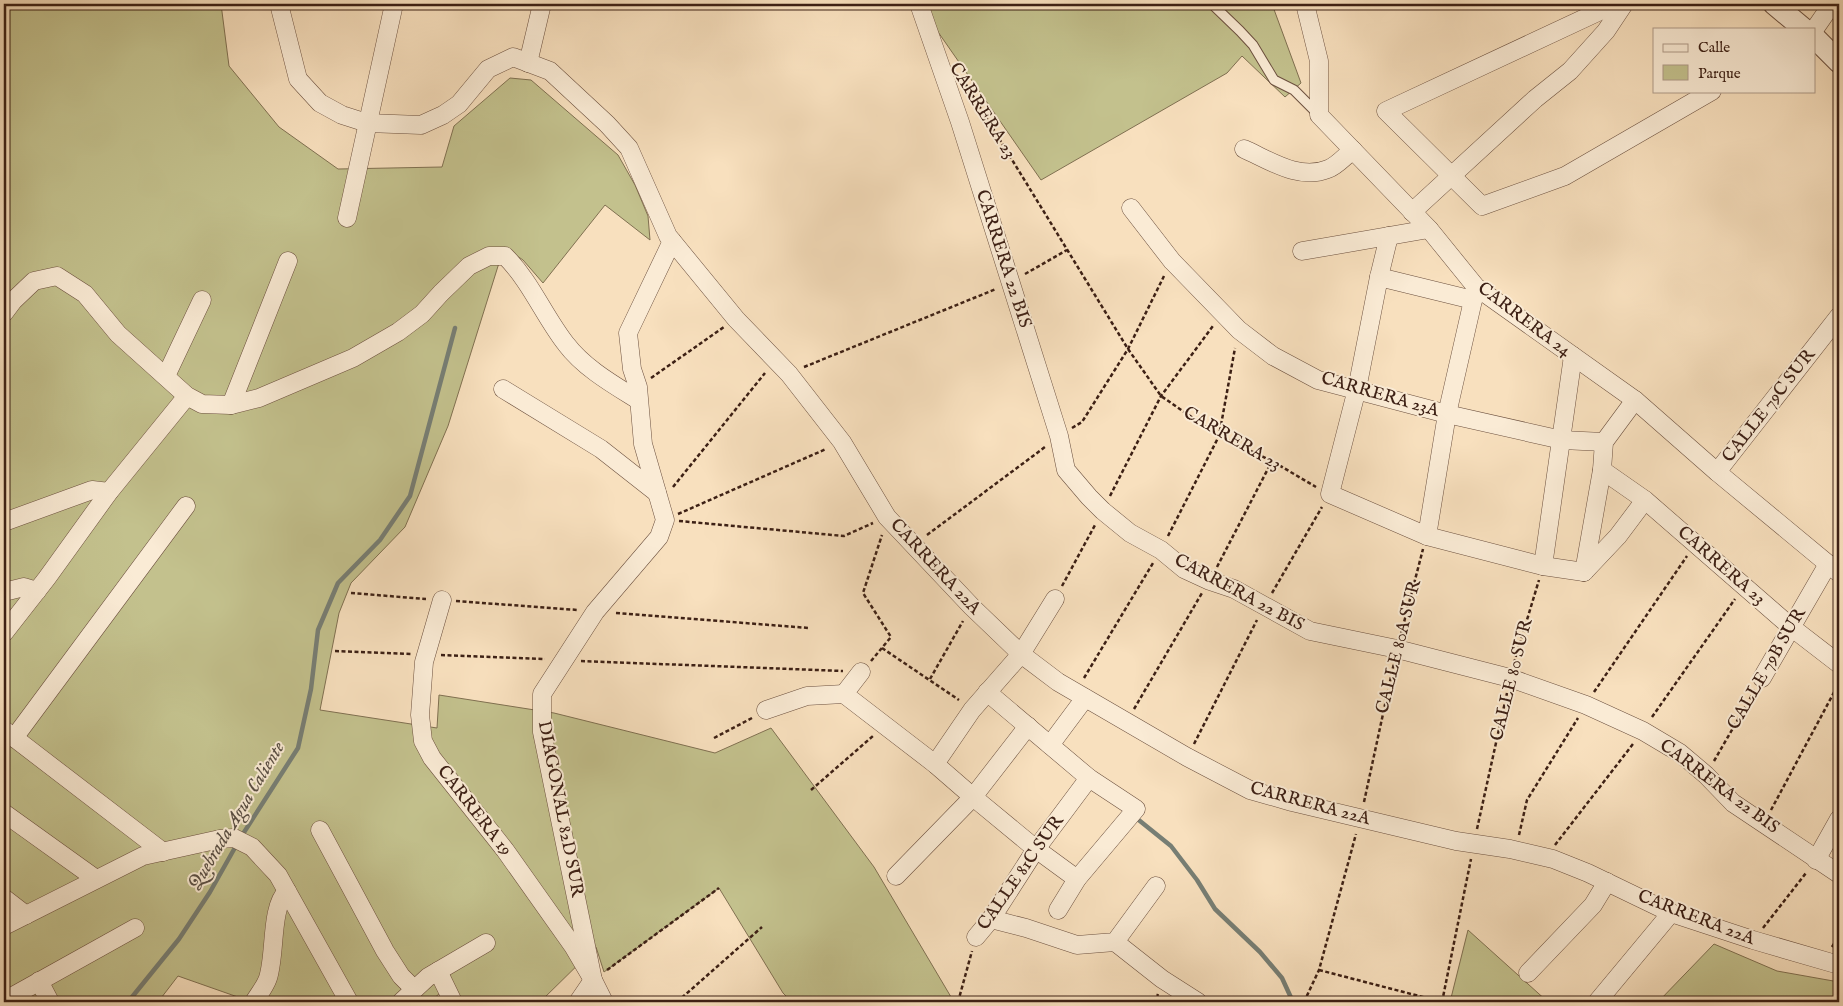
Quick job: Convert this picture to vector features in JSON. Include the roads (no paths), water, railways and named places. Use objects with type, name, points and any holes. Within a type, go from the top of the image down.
[{"type":"street","name":"CARRERA 22A","points":[[278,4],[298,78],[320,103],[342,115],[367,122],[421,125],[443,115],[459,104],[488,69],[513,57],[550,71],[630,148],[668,236],[736,319],[789,374],[842,442],[887,517],[1021,654],[1058,682],[1187,757],[1250,790],[1292,802],[1474,844],[1510,849],[1554,859],[1672,913],[1753,940],[1839,965]]},
{"type":"street","points":[[347,218],[394,4]]},
{"type":"street","points":[[528,63],[542,4]]},
{"type":"street","name":"CARRERA 22 BIS","points":[[919,4],[960,122],[1011,283],[1058,436],[1066,470],[1103,511],[1130,533],[1161,550],[1184,568],[1210,581],[1234,589],[1310,631],[1397,649],[1510,678],[1586,705],[1643,731],[1680,753],[1733,802],[1839,874]]},
{"type":"street","points":[[1305,4],[1319,61],[1319,115]]},
{"type":"street","points":[[1615,4],[1386,111],[1482,206],[1565,176],[1710,92]]},
{"type":"street","points":[[1412,212],[1535,99],[1570,71],[1606,32],[1624,4]]},
{"type":"street","points":[[1774,4],[1803,28]]},
{"type":"street","points":[[1815,28],[1832,4]]},
{"type":"street","points":[[1816,39],[1839,62]]},
{"type":"street","name":"CARRERA 24","points":[[1319,115],[1429,230],[1475,293],[1573,356],[1635,400],[1717,472],[1833,568]]},
{"type":"street","points":[[1244,149],[1292,171],[1307,174],[1329,169],[1353,150]]},
{"type":"street","name":"CARRERA 23A","points":[[1131,208],[1172,261],[1239,330],[1273,356],[1318,380],[1446,414],[1562,440],[1604,442]]},
{"type":"street","points":[[1302,251],[1429,230]]},
{"type":"street","points":[[1389,236],[1378,277],[1357,389],[1330,494],[1427,536],[1543,566],[1584,572]]},
{"type":"street","points":[[659,497],[643,444],[638,394],[632,369],[628,333],[672,241]]},
{"type":"street","points":[[4,313],[34,281],[57,276],[86,294],[118,334],[187,396],[202,404],[231,404],[259,398],[353,358],[398,332],[422,314],[469,266],[489,256],[505,256],[519,270],[567,345],[596,373],[638,394]]},
{"type":"street","points":[[231,404],[288,261]]},
{"type":"street","points":[[1378,277],[1475,293],[1446,414],[1427,536]]},
{"type":"street","points":[[166,376],[202,300]]},
{"type":"street","name":"CALLE 79C SUR","points":[[1717,472],[1839,316]]},
{"type":"street","points":[[1543,566],[1573,356]]},
{"type":"street","points":[[503,389],[601,449],[659,497]]},
{"type":"street","points":[[4,633],[109,492],[187,396]]},
{"type":"street","points":[[1584,572],[1602,470],[1604,442],[1635,400]]},
{"type":"street","name":"CARRERA 23","points":[[1602,470],[1645,500],[1791,627],[1839,664]]},
{"type":"street","points":[[4,522],[92,490],[109,492]]},
{"type":"street","name":"DIAGONAL 82D SUR","points":[[594,980],[542,732],[542,694],[595,612],[659,537],[665,520],[659,497]]},
{"type":"street","points":[[1584,572],[1618,536],[1645,500]]},
{"type":"street","points":[[163,852],[9,734],[98,623],[186,506]]},
{"type":"street","name":"CALLE 79B SUR","points":[[1762,678],[1791,627],[1833,568]]},
{"type":"street","points":[[4,592],[24,587],[37,591]]},
{"type":"street","points":[[935,764],[972,710],[1021,654],[1055,599]]},
{"type":"street","name":"CARRERA 19","points":[[442,600],[424,662],[420,715],[423,741],[432,758],[511,858],[573,946],[594,980],[604,1002]]},
{"type":"street","points":[[844,694],[861,672]]},
{"type":"street","points":[[987,692],[1089,778],[1136,809],[1077,879],[1058,910]]},
{"type":"street","points":[[766,710],[807,696],[844,694],[935,764],[1036,849],[1077,879]]},
{"type":"street","points":[[1050,745],[1080,695]]},
{"type":"street","points":[[896,876],[973,797],[1028,726]]},
{"type":"street","name":"CALLE 81C SUR","points":[[976,937],[991,919],[1036,849],[1089,778]]},
{"type":"street","points":[[4,813],[96,879]]},
{"type":"street","points":[[1816,860],[1839,819]]},
{"type":"street","points":[[320,830],[385,951],[401,976],[414,989]]},
{"type":"street","points":[[4,926],[143,856],[220,839],[234,838],[252,847],[278,875],[348,1002]]},
{"type":"street","points":[[1528,973],[1593,905],[1607,882]]},
{"type":"street","points":[[1115,942],[1156,886]]},
{"type":"street","points":[[254,1002],[267,980],[275,940],[277,907],[287,891]]},
{"type":"street","points":[[4,898],[26,915]]},
{"type":"street","points":[[1597,1002],[1672,913]]},
{"type":"street","points":[[991,919],[1026,928],[1077,945],[1115,942],[1193,1001]]},
{"type":"street","points":[[4,1001],[135,928]]},
{"type":"street","points":[[401,1002],[428,977],[486,943]]},
{"type":"street","points":[[438,971],[453,1002]]},
{"type":"street","points":[[578,1002],[594,980]]},
{"type":"street","points":[[39,982],[50,1002]]},
{"type":"lane","points":[[1212,4],[1253,45],[1274,80],[1294,90],[1319,115]]},
{"type":"waterway","name":"Quebrada Agua Caliente","points":[[241,837],[298,748],[311,689],[318,630],[338,583],[380,540],[410,496],[455,328]]},
{"type":"waterway","points":[[1135,817],[1171,846],[1197,880],[1215,909],[1260,952],[1282,978],[1293,1002]]},
{"type":"waterway","name":"Quebrada Agua Caliente","points":[[128,1002],[179,939],[210,892],[237,844]]}]
